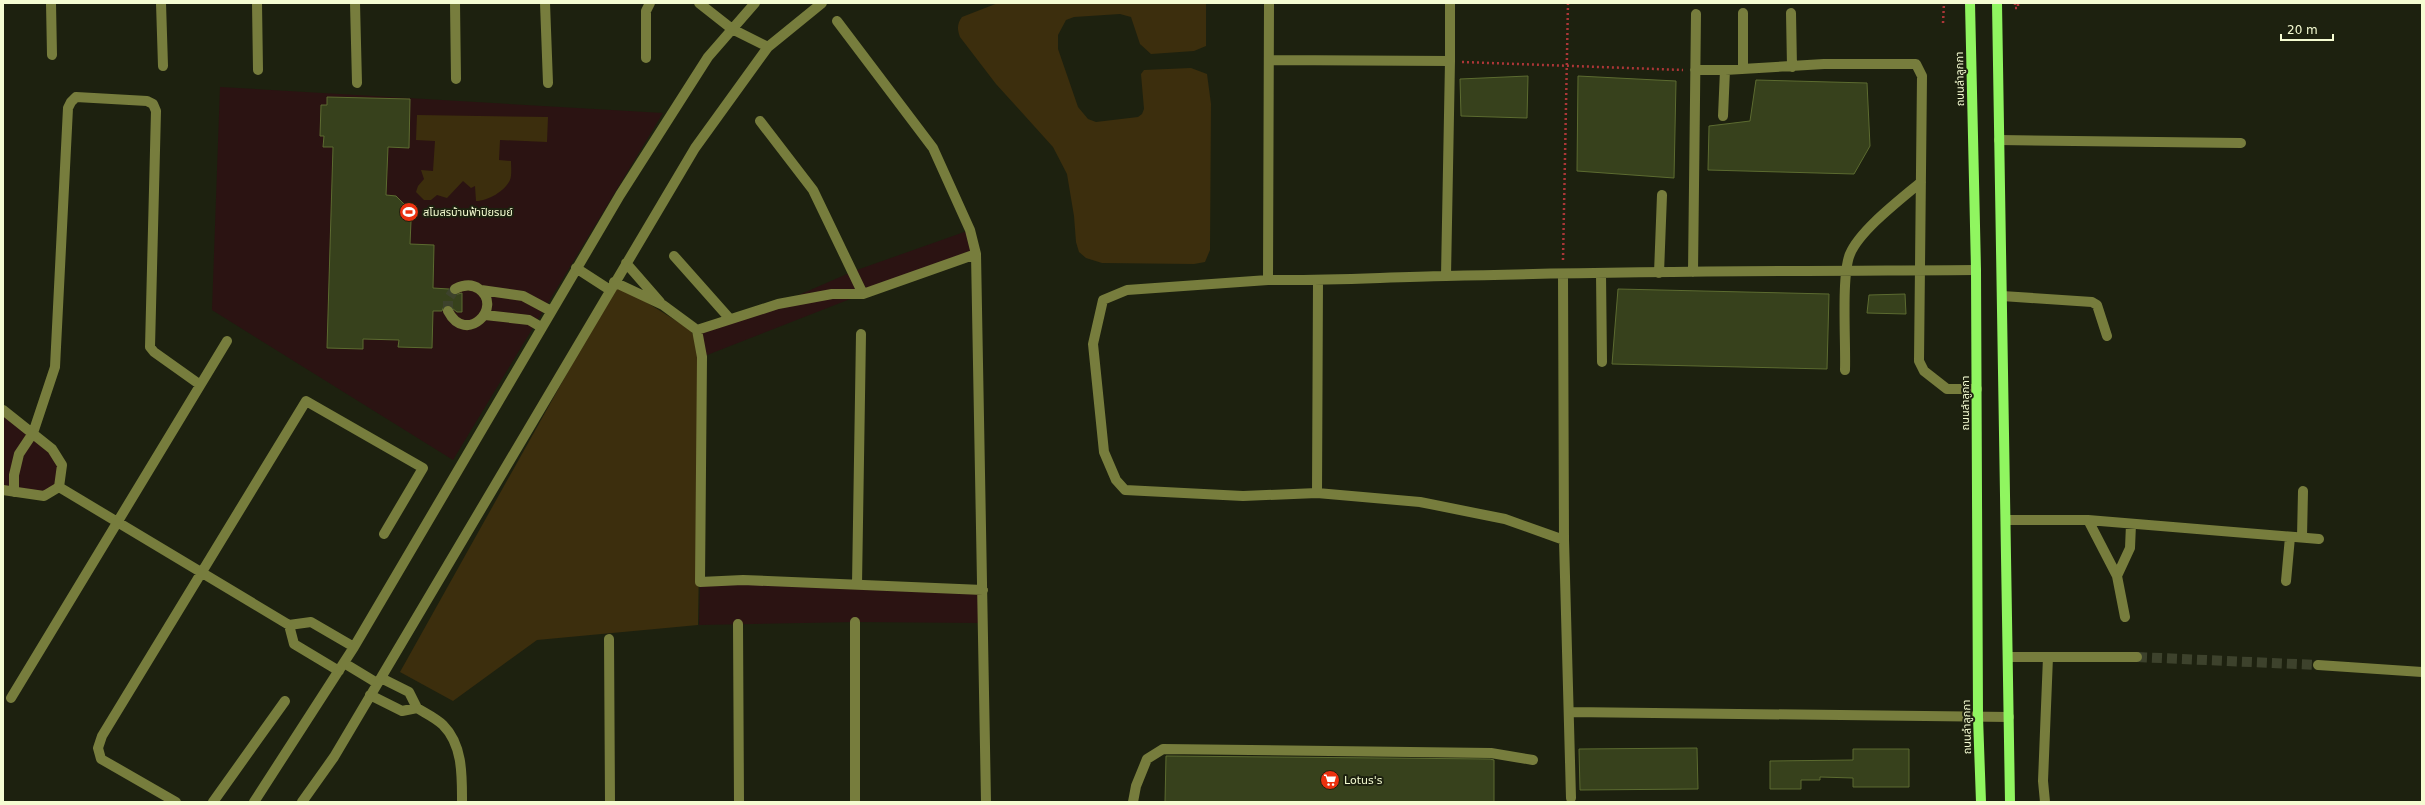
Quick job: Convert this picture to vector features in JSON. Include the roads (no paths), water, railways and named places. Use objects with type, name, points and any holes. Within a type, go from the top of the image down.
[{"type":"main road","name":"ถนนลำลูกกา","points":[[1970,3],[1976,270],[1978,717],[1981,802]]},
{"type":"main road","points":[[1997,3],[2010,802]]},
{"type":"street","points":[[51,3],[52,55]]},
{"type":"street","points":[[161,3],[163,66]]},
{"type":"street","points":[[257,3],[258,70]]},
{"type":"street","points":[[355,3],[357,83]]},
{"type":"street","points":[[455,3],[456,79]]},
{"type":"street","points":[[545,3],[548,83]]},
{"type":"street","points":[[646,58],[646,11],[650,3]]},
{"type":"street","points":[[699,3],[732,29],[768,47]]},
{"type":"street","points":[[254,802],[354,647],[620,195],[708,57],[755,3]]},
{"type":"street","points":[[302,802],[334,757],[695,148],[768,47],[822,3]]},
{"type":"street","points":[[1268,280],[1269,3]]},
{"type":"street","points":[[1446,276],[1450,3]]},
{"type":"street","points":[[1743,13],[1743,69]]},
{"type":"street","points":[[1791,13],[1792,67]]},
{"type":"street","points":[[1693,272],[1696,14]]},
{"type":"street","points":[[837,21],[933,148],[970,230],[976,254],[986,802]]},
{"type":"street","points":[[1269,60],[1450,61]]},
{"type":"street","points":[[1695,70],[1792,67],[1824,64],[1916,64],[1922,76],[1919,361],[1924,370],[1947,389],[1977,390]]},
{"type":"street","points":[[1723,116],[1725,70]]},
{"type":"street","points":[[14,492],[14,475],[19,454],[33,433],[55,367],[68,108],[76,97],[147,101],[153,104],[156,111],[150,347],[154,352],[199,384]]},
{"type":"street","points":[[760,121],[813,190],[863,294]]},
{"type":"street","points":[[1999,140],[2242,143]]},
{"type":"street","points":[[1845,370],[1846,271],[1850,253],[1869,228],[1921,182]]},
{"type":"street","points":[[1659,273],[1662,195]]},
{"type":"street","points":[[697,330],[778,304],[832,294],[863,294],[976,254]]},
{"type":"street","points":[[674,256],[730,319]]},
{"type":"street","points":[[626,263],[662,305],[697,330],[702,357],[700,582],[743,580],[983,590]]},
{"type":"street","points":[[576,268],[612,286],[662,305]]},
{"type":"street","points":[[1564,540],[1505,519],[1420,502],[1317,494],[1243,496],[1125,490],[1116,480],[1104,452],[1093,344],[1103,300],[1127,290],[1268,280],[1318,281],[1446,276],[1693,272],[1976,270]]},
{"type":"street","points":[[1601,274],[1602,362]]},
{"type":"street","points":[[1563,275],[1564,540],[1570,712],[1570,798]]},
{"type":"street","points":[[1317,494],[1318,281]]},
{"type":"street","points":[[455,289],[468,285],[481,290],[523,296],[551,311]]},
{"type":"street","points":[[448,311],[451,318],[462,325],[475,324],[485,315],[487,302],[481,290]]},
{"type":"street","points":[[2002,296],[2092,302],[2097,305],[2107,336]]},
{"type":"street","points":[[485,315],[529,320],[541,327]]},
{"type":"street","points":[[857,585],[861,334]]},
{"type":"street","points":[[11,698],[118,522],[199,384],[227,341]]},
{"type":"street","points":[[176,802],[101,759],[98,748],[102,736],[306,401],[423,468],[384,534]]},
{"type":"street","points":[[3,410],[52,449],[62,465],[59,487]]},
{"type":"street","points":[[59,487],[288,625],[311,622],[354,647]]},
{"type":"street","points":[[3,490],[44,496],[59,487]]},
{"type":"street","points":[[2302,537],[2303,491]]},
{"type":"street","points":[[2006,520],[2088,520],[2319,539]]},
{"type":"street","points":[[2088,520],[2117,576],[2125,617]]},
{"type":"street","points":[[2117,576],[2130,548],[2131,524]]},
{"type":"street","points":[[2286,581],[2290,537]]},
{"type":"street","points":[[854,802],[855,622]]},
{"type":"street","points":[[738,624],[739,802]]},
{"type":"street","points":[[288,625],[294,644],[341,667],[408,692],[417,708],[443,725],[454,741],[462,767],[462,802]]},
{"type":"street","points":[[609,639],[610,802]]},
{"type":"street","points":[[2008,657],[2137,657]]},
{"type":"street","points":[[2045,802],[2043,781],[2048,657]]},
{"type":"street","points":[[2318,665],[2422,672]]},
{"type":"street","points":[[370,695],[402,711],[417,708]]},
{"type":"street","points":[[213,802],[285,702]]},
{"type":"street","points":[[1570,712],[2009,718]]},
{"type":"street","points":[[1133,802],[1136,786],[1147,759],[1163,750],[1491,753],[1533,760]]},
{"type":"tunnel","points":[[448,311],[448,299],[455,289]]},
{"type":"tunnel","points":[[2137,657],[2318,665]]},
{"type":"place","name":"สโมสรบ้านฟ้าปิยรมย์","points":[[409,212]]},
{"type":"place","name":"Lotus's","points":[[1330,780]]}]
